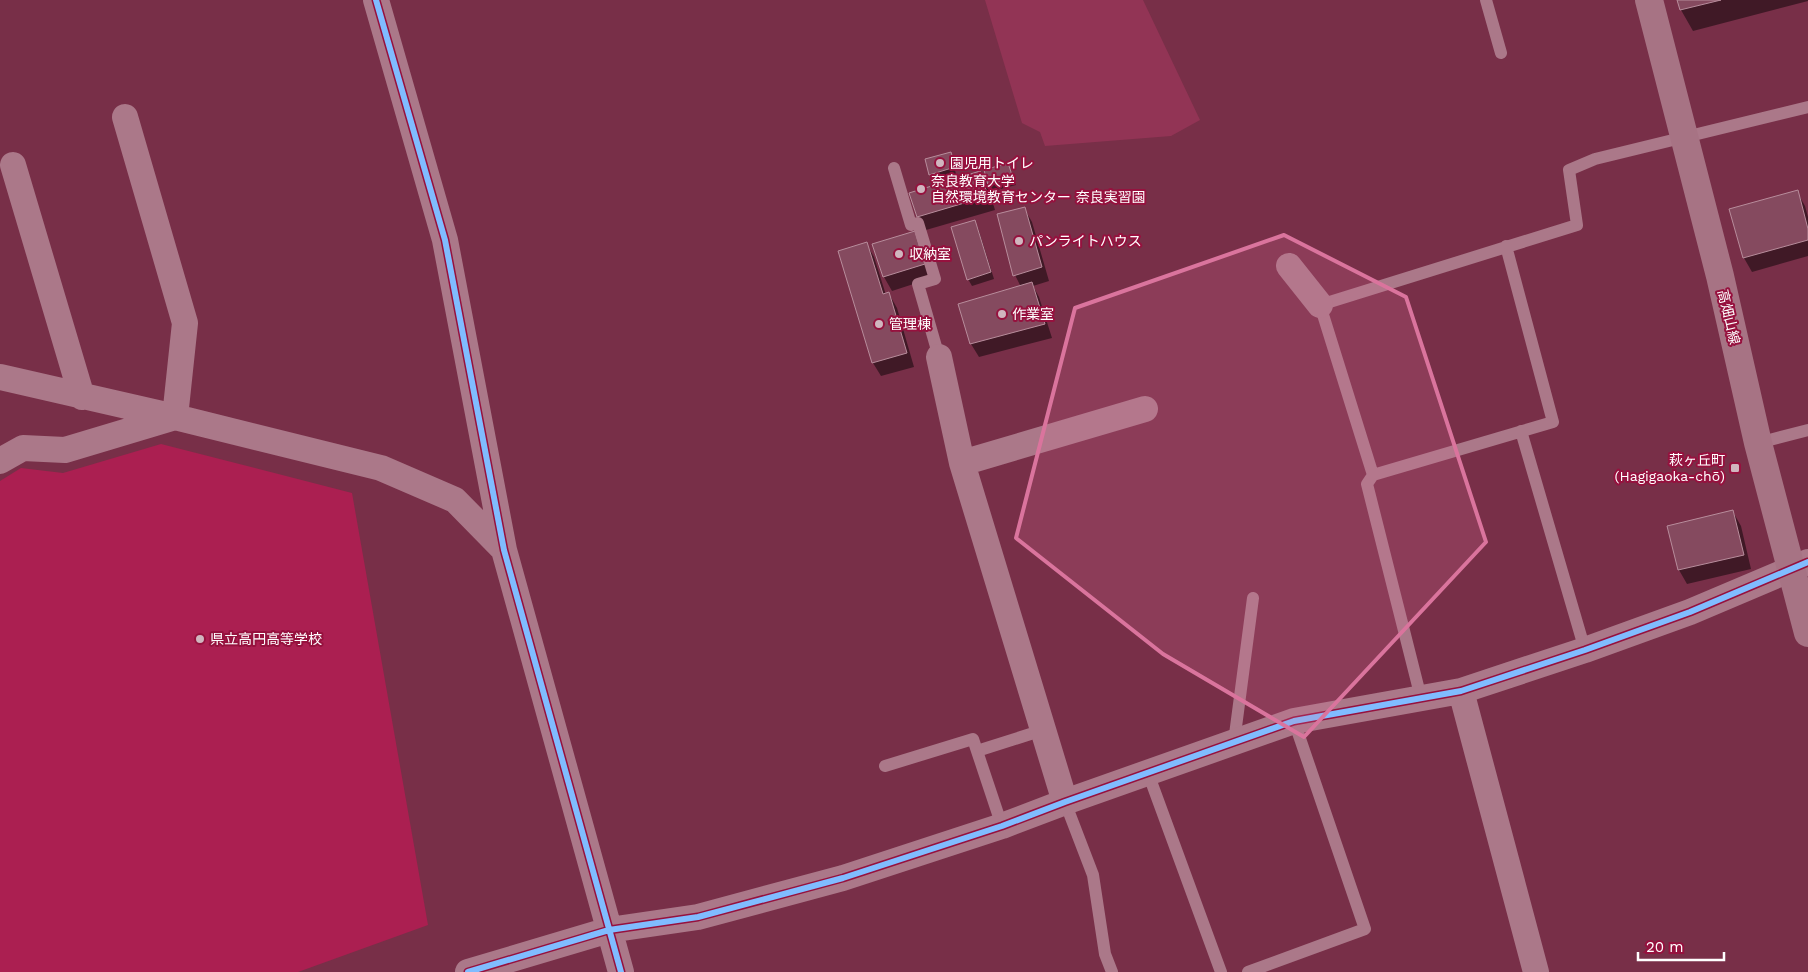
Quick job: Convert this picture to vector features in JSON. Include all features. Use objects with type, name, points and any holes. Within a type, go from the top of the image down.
[{"type":"main road","name":"高畑山線","points":[[1649,0],[1720,276],[1758,443],[1800,566],[1808,633]]},
{"type":"street","points":[[376,0],[446,240],[504,550],[622,972]]},
{"type":"street","points":[[124,118],[185,323],[175,417]]},
{"type":"street","points":[[13,165],[82,397]]},
{"type":"street","points":[[1289,266],[1320,305]]},
{"type":"street","points":[[939,356],[962,463],[1065,802]]},
{"type":"street","points":[[0,378],[175,417],[381,468],[455,500],[504,550]]},
{"type":"street","points":[[962,463],[1145,410]]},
{"type":"street","points":[[0,461],[23,448],[65,450],[175,417]]},
{"type":"street","points":[[468,972],[609,930],[698,917],[843,878],[1002,826],[1294,722],[1461,691],[1585,650],[1690,612],[1800,566]]},
{"type":"street","points":[[1461,691],[1536,972]]},
{"type":"lane","points":[[1486,0],[1501,53]]},
{"type":"lane","points":[[1421,698],[1367,484],[1372,474],[1320,305],[1577,225],[1569,170],[1595,159],[1808,107]]},
{"type":"lane","points":[[894,168],[911,225],[918,223],[935,278],[918,284],[939,356]]},
{"type":"lane","points":[[1372,474],[1553,422],[1506,246]]},
{"type":"lane","points":[[1758,443],[1808,430]]},
{"type":"lane","points":[[1521,431],[1585,650]]},
{"type":"lane","points":[[1234,742],[1253,598]]},
{"type":"lane","points":[[1248,972],[1365,929],[1294,722]]},
{"type":"lane","points":[[977,751],[1043,730]]},
{"type":"lane","points":[[885,766],[972,739],[1002,826]]},
{"type":"lane","points":[[1148,773],[1221,972]]},
{"type":"lane","points":[[1065,802],[1093,875],[1105,954],[1112,972]]},
{"type":"highlighted area","points":[[1284,235],[1406,297],[1486,542],[1304,737],[1163,654],[1016,538],[1075,308]]},
{"type":"shaded area","points":[[985,0],[1143,0],[1200,120],[1171,136],[1045,146],[1040,132],[1022,123]]},
{"type":"shaded area","name":"県立高円高等学校","points":[[161,444],[352,493],[428,925],[298,972],[0,972],[0,481],[21,468],[63,473]]},
{"type":"building","points":[[1677,0],[1721,0],[1680,10]]},
{"type":"building","name":"園児用トイレ","points":[[951,152],[955,167],[929,175],[925,159]]},
{"type":"building","points":[[1008,163],[1013,178],[988,185],[984,170]]},
{"type":"building","points":[[980,171],[988,196],[917,217],[909,193]]},
{"type":"building","points":[[1798,190],[1808,229],[1808,240],[1743,258],[1729,209]]},
{"type":"building","name":"パンライトハウス","points":[[1025,207],[1042,267],[1013,276],[997,214]]},
{"type":"building","points":[[975,220],[991,272],[967,280],[951,227]]},
{"type":"building","name":"収納室","points":[[915,231],[925,264],[883,277],[872,244]]},
{"type":"building","name":"管理棟","points":[[867,242],[883,294],[889,292],[907,353],[872,363],[838,251]]},
{"type":"building","name":"作業室","points":[[1032,282],[1045,324],[970,344],[958,304]]},
{"type":"building","points":[[1733,510],[1744,555],[1678,570],[1667,526]]},
{"type":"cycle path","points":[[376,0],[445,240],[504,550],[621,972]]},
{"type":"cycle path","points":[[468,972],[609,930],[698,917],[843,878],[1002,826],[1294,721],[1461,691],[1585,650],[1690,612],[1808,562]]},
{"type":"place","name":"園児用トイレ","points":[[940,163]]},
{"type":"place","name":"奈良教育大学 自然環境教育センター 奈良実習園","points":[[921,189]]},
{"type":"place","name":"パンライトハウス","points":[[1019,241]]},
{"type":"place","name":"収納室","points":[[899,254]]},
{"type":"place","name":"作業室","points":[[1002,314]]},
{"type":"place","name":"管理棟","points":[[879,324]]},
{"type":"place","name":"萩ヶ丘町 (Hagigaoka-chō)","points":[[1735,468]]},
{"type":"place","name":"県立高円高等学校","points":[[200,639]]}]
